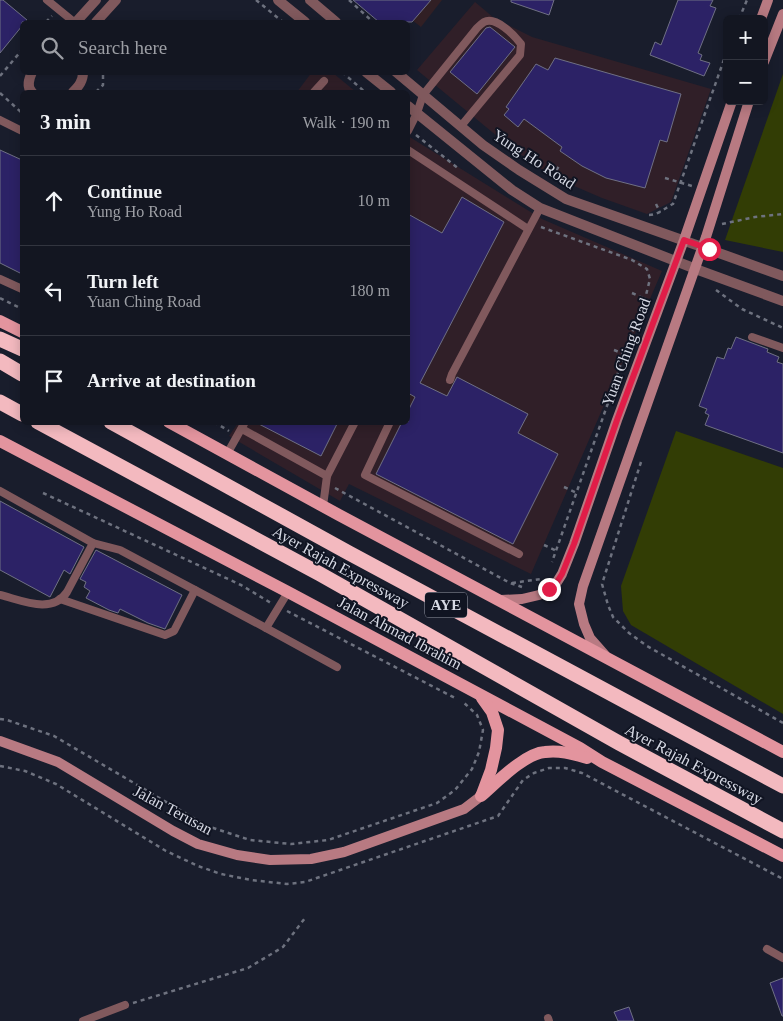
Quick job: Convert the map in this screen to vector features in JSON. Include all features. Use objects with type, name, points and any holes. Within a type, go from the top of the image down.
[{"type":"highway","points":[[0,339],[20,348]]},
{"type":"highway","points":[[0,362],[20,373]]},
{"type":"highway","points":[[0,402],[20,413]]},
{"type":"highway","name":"Ayer Rajah Expressway","points":[[44,425],[320,574],[610,739],[783,831]]},
{"type":"highway","name":"Ayer Rajah Expressway","points":[[116,425],[348,553],[783,786]]},
{"type":"main road","points":[[0,321],[20,331]]},
{"type":"main road","points":[[174,425],[783,752]]},
{"type":"main road","name":"Jalan Ahmad Ibrahim","points":[[0,441],[288,592],[580,748],[602,762],[783,856]]},
{"type":"main road","points":[[480,695],[492,712],[498,730],[491,770],[481,796]]},
{"type":"main road","points":[[481,796],[528,758],[543,752],[565,752],[602,762]]},
{"type":"street","points":[[77,20],[96,0]]},
{"type":"street","points":[[98,20],[116,0]]},
{"type":"street","points":[[278,0],[303,20]]},
{"type":"street","points":[[310,0],[334,20]]},
{"type":"street","points":[[762,15],[768,0]]},
{"type":"street","points":[[765,60],[783,14]]},
{"type":"street","points":[[30,90],[28,82],[31,75]]},
{"type":"street","points":[[75,90],[81,84],[83,75]]},
{"type":"street","points":[[370,75],[388,90]]},
{"type":"street","name":"Yung Ho Road","points":[[400,75],[483,144],[519,170],[566,199],[783,276]]},
{"type":"street","name":"Yuan Ching Road","points":[[500,600],[522,599],[539,595],[557,582],[562,574],[684,240],[731,105]]},
{"type":"street","points":[[609,659],[590,638],[584,624],[579,604],[583,586],[702,246],[748,105]]},
{"type":"street","name":"Yung Ho Road","points":[[410,108],[512,190],[540,208],[783,301]]},
{"type":"street","name":"Jalan Terusan","points":[[0,741],[58,762],[198,844],[237,856],[270,860],[310,859],[344,852],[464,809],[481,796]]},
{"type":"lane","points":[[47,0],[72,20]]},
{"type":"lane","points":[[410,128],[418,114],[423,95],[477,28],[483,22],[497,22],[516,36],[521,44],[520,55],[461,126]]},
{"type":"lane","points":[[316,90],[324,81]]},
{"type":"lane","points":[[0,120],[20,130]]},
{"type":"lane","points":[[410,151],[530,226]]},
{"type":"lane","points":[[450,380],[540,208]]},
{"type":"lane","points":[[0,279],[20,289]]},
{"type":"lane","points":[[752,337],[783,348]]},
{"type":"lane","points":[[323,506],[327,480],[354,425]]},
{"type":"lane","points":[[389,425],[365,475],[519,554]]},
{"type":"lane","points":[[226,454],[241,429],[327,480]]},
{"type":"lane","points":[[0,491],[92,542],[120,550],[337,667]]},
{"type":"lane","points":[[0,595],[40,605],[50,605],[60,600],[67,592],[92,542]]},
{"type":"lane","points":[[60,600],[165,635],[174,631],[195,590]]},
{"type":"lane","points":[[266,628],[288,592]]},
{"type":"lane","points":[[767,949],[783,958]]},
{"type":"lane","points":[[82,1021],[125,1006]]},
{"type":"path","points":[[256,0],[280,20]]},
{"type":"path","points":[[350,0],[372,20]]},
{"type":"path","points":[[741,15],[747,0]]},
{"type":"path","points":[[0,76],[20,52]]},
{"type":"path","points":[[644,215],[660,212],[673,204],[724,60]]},
{"type":"path","points":[[98,90],[102,85],[103,75]]},
{"type":"path","points":[[345,75],[363,90]]},
{"type":"path","points":[[0,94],[20,111]]},
{"type":"path","points":[[553,174],[559,166]]},
{"type":"path","points":[[665,178],[701,190]]},
{"type":"path","points":[[656,204],[660,212]]},
{"type":"path","points":[[718,225],[755,217],[783,214]]},
{"type":"path","points":[[530,226],[632,260],[647,269],[650,279],[645,300],[624,354],[550,569]]},
{"type":"path","points":[[713,288],[742,309],[783,328]]},
{"type":"path","points":[[632,293],[645,300]]},
{"type":"path","points":[[0,298],[20,308]]},
{"type":"path","points":[[614,350],[624,354]]},
{"type":"path","points":[[226,425],[241,429]]},
{"type":"path","points":[[643,454],[602,584],[613,617],[647,646],[783,723]]},
{"type":"path","points":[[327,480],[510,583],[524,587]]},
{"type":"path","points":[[564,487],[577,492]]},
{"type":"path","points":[[544,545],[557,551]]},
{"type":"path","points":[[510,583],[546,578],[543,583]]},
{"type":"path","points":[[0,719],[54,736],[207,826],[250,840],[290,844],[328,840],[437,802],[455,790],[472,769],[480,752],[483,730]]},
{"type":"path","points":[[0,766],[25,771],[56,784],[166,851],[198,866],[221,874],[287,884],[305,882],[498,816],[523,780],[534,773],[549,768],[566,768],[582,773],[783,879]]},
{"type":"path","points":[[125,1006],[248,968],[284,947],[306,918]]},
{"type":"shaded area","points":[[414,0],[442,0],[421,27],[403,13]]},
{"type":"shaded area","points":[[475,2],[494,18],[532,37],[711,89],[671,202],[647,214],[602,198],[551,176],[509,146],[417,70]]},
{"type":"shaded area","points":[[310,75],[335,75],[354,90],[298,90]]},
{"type":"shaded area","points":[[410,137],[542,219],[662,271],[531,574],[349,484],[340,501],[229,436],[237,425],[410,425]]},
{"type":"green space","points":[[783,74],[783,252],[725,240]]},
{"type":"green space","points":[[676,431],[783,468],[783,714],[631,625],[623,611],[621,586]]},
{"type":"building","points":[[0,0],[3,0],[27,20],[20,20],[20,28],[0,53]]},
{"type":"building","points":[[353,0],[431,0],[412,22],[410,20],[377,20]]},
{"type":"building","points":[[511,0],[554,0],[549,15],[511,2]]},
{"type":"building","points":[[678,0],[713,0],[710,6],[716,8],[698,53],[702,55],[700,60],[710,63],[704,76],[650,55],[655,42],[661,45]]},
{"type":"building","points":[[490,27],[515,47],[477,94],[450,72],[486,28]]},
{"type":"building","points":[[555,58],[681,94],[667,142],[660,140],[645,188],[606,178],[582,166],[560,151],[562,147],[524,119],[518,127],[504,115],[509,109],[506,107],[536,64],[548,70]]},
{"type":"building","points":[[0,150],[20,159],[20,273],[0,263]]},
{"type":"building","points":[[462,197],[504,222],[420,383],[447,396],[457,377],[528,414],[518,433],[558,454],[513,544],[376,474],[400,425],[410,425],[410,407],[415,397],[410,394],[410,215],[442,233]]},
{"type":"building","points":[[736,337],[768,349],[767,352],[779,357],[777,362],[783,364],[783,453],[705,425],[709,415],[705,413],[707,409],[699,406],[717,357],[724,359],[728,348],[731,349]]},
{"type":"building","points":[[261,425],[336,425],[321,456]]},
{"type":"building","points":[[0,501],[84,547],[70,574],[64,570],[50,597],[0,570]]},
{"type":"building","points":[[96,550],[182,595],[165,629],[120,609],[118,613],[109,610],[86,598],[90,591],[84,587],[86,582],[80,579]]},
{"type":"building","points":[[783,978],[783,1016],[782,1016],[770,983]]},
{"type":"building","points":[[629,1007],[634,1021],[618,1021],[614,1012]]},
{"type":"route","points":[[549,589],[562,574],[574,544],[617,420],[684,240],[709,249]]}]
